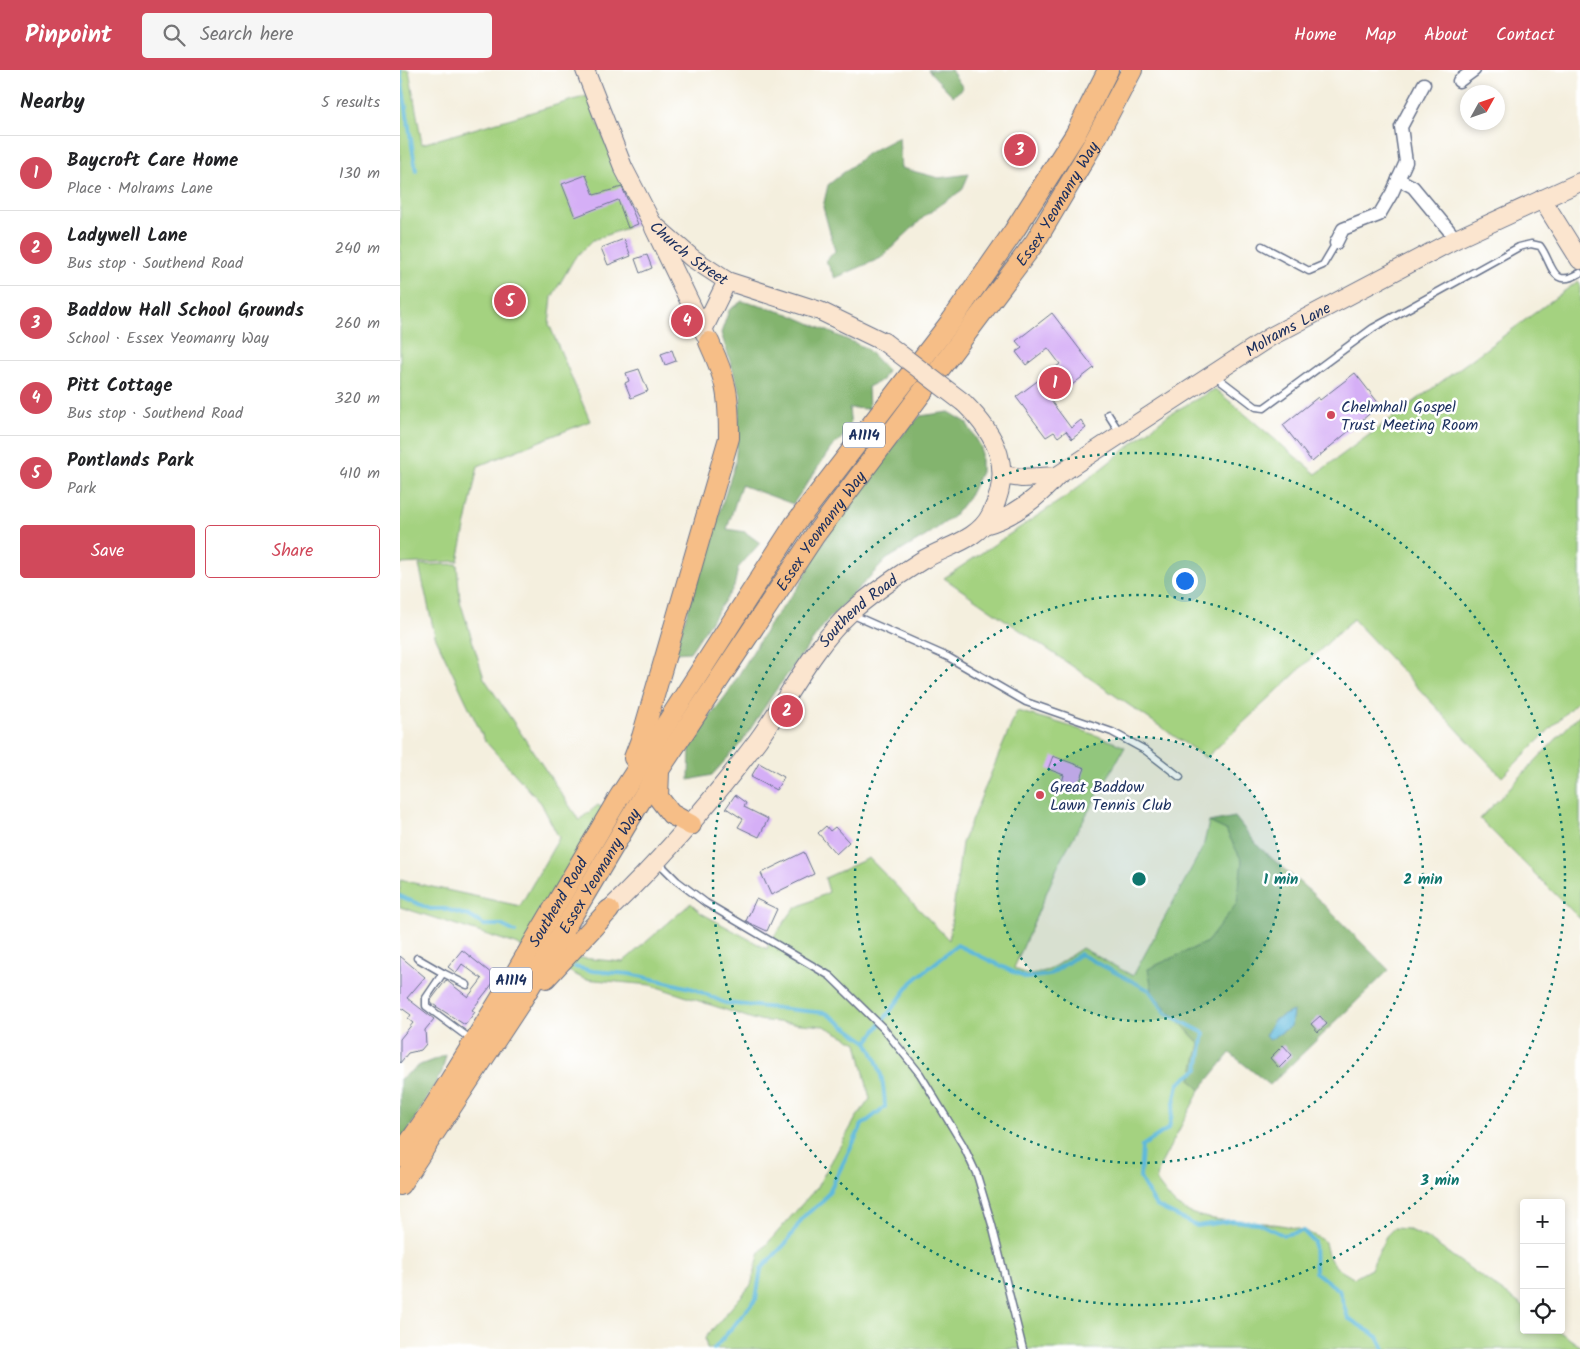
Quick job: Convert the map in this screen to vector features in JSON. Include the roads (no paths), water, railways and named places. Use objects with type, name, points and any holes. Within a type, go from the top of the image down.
[{"type":"main road","name":"Essex Yeomanry Way","points":[[618,800],[795,524],[952,320],[1014,232],[1075,135],[1108,70]]},
{"type":"main road","name":"Essex Yeomanry Way","points":[[520,1003],[660,770],[815,535],[1035,242],[1092,146],[1132,70]]},
{"type":"main road","points":[[618,800],[642,737],[729,438],[729,397],[723,371],[706,336]]},
{"type":"main road","points":[[660,770],[658,797],[671,814],[691,825]]},
{"type":"main road","name":"Southend Road","points":[[400,1156],[474,1042],[618,800]]},
{"type":"main road","points":[[520,1003],[545,980],[606,907]]},
{"type":"main road","name":"A1114","points":[[400,1185],[520,1003]]},
{"type":"street","name":"Church Street","points":[[585,70],[622,167],[652,223],[692,258],[727,281],[820,312],[884,342]]},
{"type":"street","points":[[1459,81],[1474,70]]},
{"type":"street","points":[[1336,243],[1343,229],[1379,214],[1406,162],[1401,127],[1424,84]]},
{"type":"street","points":[[1398,179],[1413,187],[1456,239]]},
{"type":"street","name":"Molrams Lane","points":[[984,525],[999,521],[1044,491],[1057,476],[1120,433],[1270,337],[1456,239],[1580,182]]},
{"type":"street","points":[[1542,199],[1580,260]]},
{"type":"street","points":[[652,223],[706,336]]},
{"type":"street","points":[[706,336],[727,281]]},
{"type":"street","name":"Southend Road","points":[[606,907],[658,862],[691,825],[759,738],[822,644],[850,614],[873,593],[906,571],[973,535],[984,525],[999,495],[1002,475],[999,454],[993,438],[984,424],[964,403],[884,342]]},
{"type":"street","points":[[1002,475],[1022,478],[1057,476]]},
{"type":"lane","points":[[1262,246],[1309,271],[1323,265],[1336,243]]},
{"type":"lane","points":[[1212,374],[1256,407],[1264,408],[1373,328],[1519,247],[1531,244],[1540,246],[1554,274],[1562,278],[1572,278],[1580,273]]},
{"type":"lane","points":[[1108,414],[1120,433]]},
{"type":"lane","points":[[850,614],[948,657],[1026,702],[1112,732],[1145,750],[1180,777]]},
{"type":"lane","points":[[658,862],[677,881],[706,903],[830,976],[886,1031],[920,1074],[963,1145],[977,1175],[992,1225],[1023,1349]]},
{"type":"lane","points":[[417,958],[443,974],[467,985]]},
{"type":"lane","points":[[443,974],[426,998],[426,1006],[474,1042]]},
{"type":"water","points":[[1293,1011],[1291,1026],[1270,1040],[1265,1036],[1274,1020]]},
{"type":"waterway","points":[[400,71],[416,171]]},
{"type":"waterway","points":[[400,896],[430,909],[445,909],[469,916],[484,925],[501,925],[515,932]]},
{"type":"waterway","points":[[714,1349],[756,1299],[761,1269],[786,1243],[804,1216],[821,1203],[829,1192],[862,1125],[885,1107],[884,1089],[880,1073],[867,1042],[912,982],[957,945],[1026,978],[1049,975],[1080,954],[1149,990],[1167,1014],[1204,1033],[1198,1069],[1178,1084],[1169,1128],[1142,1146],[1140,1178],[1156,1206],[1197,1226],[1231,1221],[1258,1223],[1283,1235],[1303,1231],[1314,1242],[1315,1272],[1339,1290],[1348,1318],[1378,1337],[1384,1349]]},
{"type":"waterway","points":[[575,967],[593,971],[630,974],[666,982],[694,989],[725,1003],[826,1013],[867,1042]]},
{"type":"place","name":"Baddow Hall School Grounds","points":[[1020,150]]},
{"type":"place","name":"Pontlands Park","points":[[510,301]]},
{"type":"place","name":"Pitt Cottage","points":[[687,321]]},
{"type":"place","name":"Baycroft Care Home","points":[[1055,383]]},
{"type":"place","name":"Chelmhall Gospel Trust Meeting Room","points":[[1331,415]]},
{"type":"place","name":"Ladywell Lane","points":[[787,711]]},
{"type":"place","name":"Great Baddow Lawn Tennis Club","points":[[1040,795]]}]
